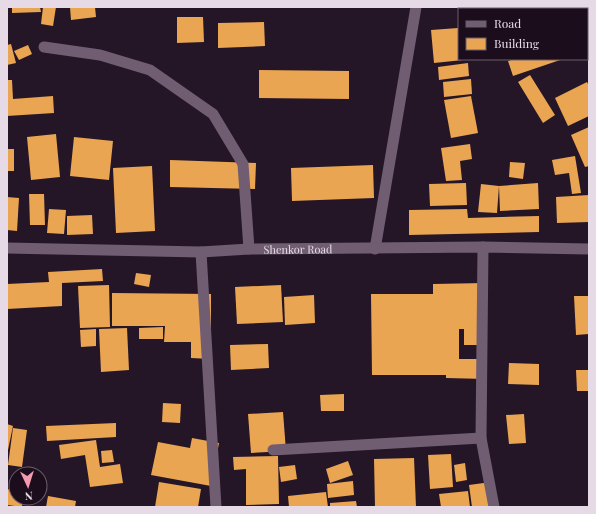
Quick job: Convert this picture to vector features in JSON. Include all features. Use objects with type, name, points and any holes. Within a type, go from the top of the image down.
[{"type":"street","points":[[374,249],[416,7]]},
{"type":"street","points":[[44,47],[100,55],[150,70],[213,114],[243,164],[249,249]]},
{"type":"street","points":[[483,247],[481,438],[494,507]]},
{"type":"street","name":"Shenkor Road","points":[[7,248],[201,252],[249,249],[483,247],[589,249]]},
{"type":"street","points":[[201,252],[216,507]]},
{"type":"street","points":[[273,450],[481,438]]},
{"type":"building","points":[[12,7],[40,7],[41,12],[12,13]]},
{"type":"building","points":[[43,7],[56,7],[53,26],[41,24]]},
{"type":"building","points":[[70,7],[95,7],[96,17],[71,20]]},
{"type":"building","points":[[494,7],[514,7],[512,8]]},
{"type":"building","points":[[177,17],[203,17],[204,42],[177,43]]},
{"type":"building","points":[[264,22],[265,46],[218,48],[218,23]]},
{"type":"building","points":[[458,28],[458,60],[463,60],[434,63],[431,30]]},
{"type":"building","points":[[11,44],[16,63],[7,65],[7,45]]},
{"type":"building","points":[[28,45],[32,54],[19,60],[14,51]]},
{"type":"building","points":[[512,60],[560,60],[513,76],[508,61]]},
{"type":"building","points":[[468,63],[469,76],[439,80],[438,67]]},
{"type":"building","points":[[259,70],[349,71],[349,99],[259,98]]},
{"type":"building","points":[[530,75],[555,115],[543,123],[518,82]]},
{"type":"building","points":[[471,79],[472,94],[444,97],[443,82]]},
{"type":"building","points":[[7,80],[12,80],[13,99],[53,96],[54,113],[7,116]]},
{"type":"building","points":[[587,82],[589,86],[589,116],[568,126],[555,98]]},
{"type":"building","points":[[471,96],[478,133],[451,138],[444,100]]},
{"type":"building","points":[[589,127],[589,166],[585,167],[571,135]]},
{"type":"building","points":[[56,134],[60,177],[31,180],[27,137]]},
{"type":"building","points":[[74,137],[113,141],[109,180],[70,176]]},
{"type":"building","points":[[470,144],[472,159],[460,161],[462,180],[446,181],[441,148]]},
{"type":"building","points":[[7,149],[14,149],[14,171],[7,171]]},
{"type":"building","points":[[575,156],[581,193],[572,194],[569,173],[555,175],[552,160]]},
{"type":"building","points":[[170,160],[256,163],[255,189],[170,187]]},
{"type":"building","points":[[510,162],[525,163],[523,179],[509,177]]},
{"type":"building","points":[[373,165],[374,198],[292,201],[291,168]]},
{"type":"building","points":[[152,166],[155,231],[116,233],[113,168]]},
{"type":"building","points":[[466,183],[467,205],[430,206],[429,184]]},
{"type":"building","points":[[538,183],[539,209],[500,211],[499,186]]},
{"type":"building","points":[[481,184],[499,186],[497,213],[478,212]]},
{"type":"building","points":[[29,194],[44,194],[45,225],[30,225]]},
{"type":"building","points":[[589,195],[589,222],[557,223],[556,197]]},
{"type":"building","points":[[7,197],[19,198],[17,231],[7,230]]},
{"type":"building","points":[[49,209],[66,210],[64,234],[47,233]]},
{"type":"building","points":[[467,209],[468,218],[539,216],[539,232],[409,235],[409,210]]},
{"type":"building","points":[[92,215],[93,234],[67,235],[67,216]]},
{"type":"building","points":[[102,269],[103,281],[62,283],[62,306],[7,309],[7,284],[49,282],[48,272]]},
{"type":"building","points":[[136,273],[151,275],[149,287],[134,284]]},
{"type":"building","points":[[485,283],[485,345],[464,345],[464,329],[459,329],[459,359],[486,359],[486,379],[446,378],[446,375],[372,375],[371,294],[433,294],[433,284]]},
{"type":"building","points":[[109,285],[110,327],[80,328],[78,286]]},
{"type":"building","points":[[281,285],[283,322],[237,324],[235,287]]},
{"type":"building","points":[[112,293],[211,294],[211,359],[191,358],[191,342],[164,342],[165,326],[112,326]]},
{"type":"building","points":[[314,295],[315,323],[285,325],[284,297]]},
{"type":"building","points":[[574,296],[589,296],[589,334],[576,335]]},
{"type":"building","points":[[163,327],[163,339],[139,339],[139,328]]},
{"type":"building","points":[[127,328],[129,370],[101,372],[99,329]]},
{"type":"building","points":[[96,329],[96,346],[81,347],[80,330]]},
{"type":"building","points":[[268,344],[269,368],[231,370],[230,345]]},
{"type":"building","points":[[509,363],[539,364],[539,385],[508,384]]},
{"type":"building","points":[[576,370],[589,370],[589,391],[577,391]]},
{"type":"building","points":[[344,394],[344,411],[321,411],[320,395]]},
{"type":"building","points":[[163,403],[181,404],[180,423],[162,422]]},
{"type":"building","points":[[283,412],[286,451],[251,453],[248,414]]},
{"type":"building","points":[[524,414],[526,443],[509,444],[506,415]]},
{"type":"building","points":[[116,423],[116,437],[47,441],[46,426]]},
{"type":"building","points":[[7,424],[13,426],[8,450],[7,450]]},
{"type":"building","points":[[13,428],[27,430],[22,466],[8,465]]},
{"type":"building","points":[[192,438],[219,443],[211,486],[151,475],[158,442],[190,448]]},
{"type":"building","points":[[96,440],[100,467],[120,464],[123,483],[90,487],[85,455],[61,459],[59,445]]},
{"type":"building","points":[[112,450],[114,462],[102,463],[101,451]]},
{"type":"building","points":[[451,454],[453,487],[430,489],[428,455]]},
{"type":"building","points":[[278,456],[279,504],[246,505],[246,469],[234,470],[233,457]]},
{"type":"building","points":[[414,458],[416,507],[375,507],[374,459]]},
{"type":"building","points":[[348,461],[353,475],[330,483],[326,469]]},
{"type":"building","points":[[465,463],[467,480],[456,482],[454,465]]},
{"type":"building","points":[[295,465],[297,479],[281,482],[279,467]]},
{"type":"building","points":[[353,481],[354,495],[328,498],[327,484]]},
{"type":"building","points":[[159,482],[201,489],[198,507],[155,507]]},
{"type":"building","points":[[491,482],[495,507],[472,507],[469,485]]},
{"type":"building","points":[[7,489],[8,505],[7,505]]},
{"type":"building","points":[[468,491],[470,507],[441,507],[439,494]]},
{"type":"building","points":[[326,492],[328,507],[289,507],[288,496]]},
{"type":"building","points":[[48,496],[76,501],[75,507],[46,507],[48,506]]},
{"type":"building","points":[[356,501],[357,507],[330,507],[330,503]]}]
